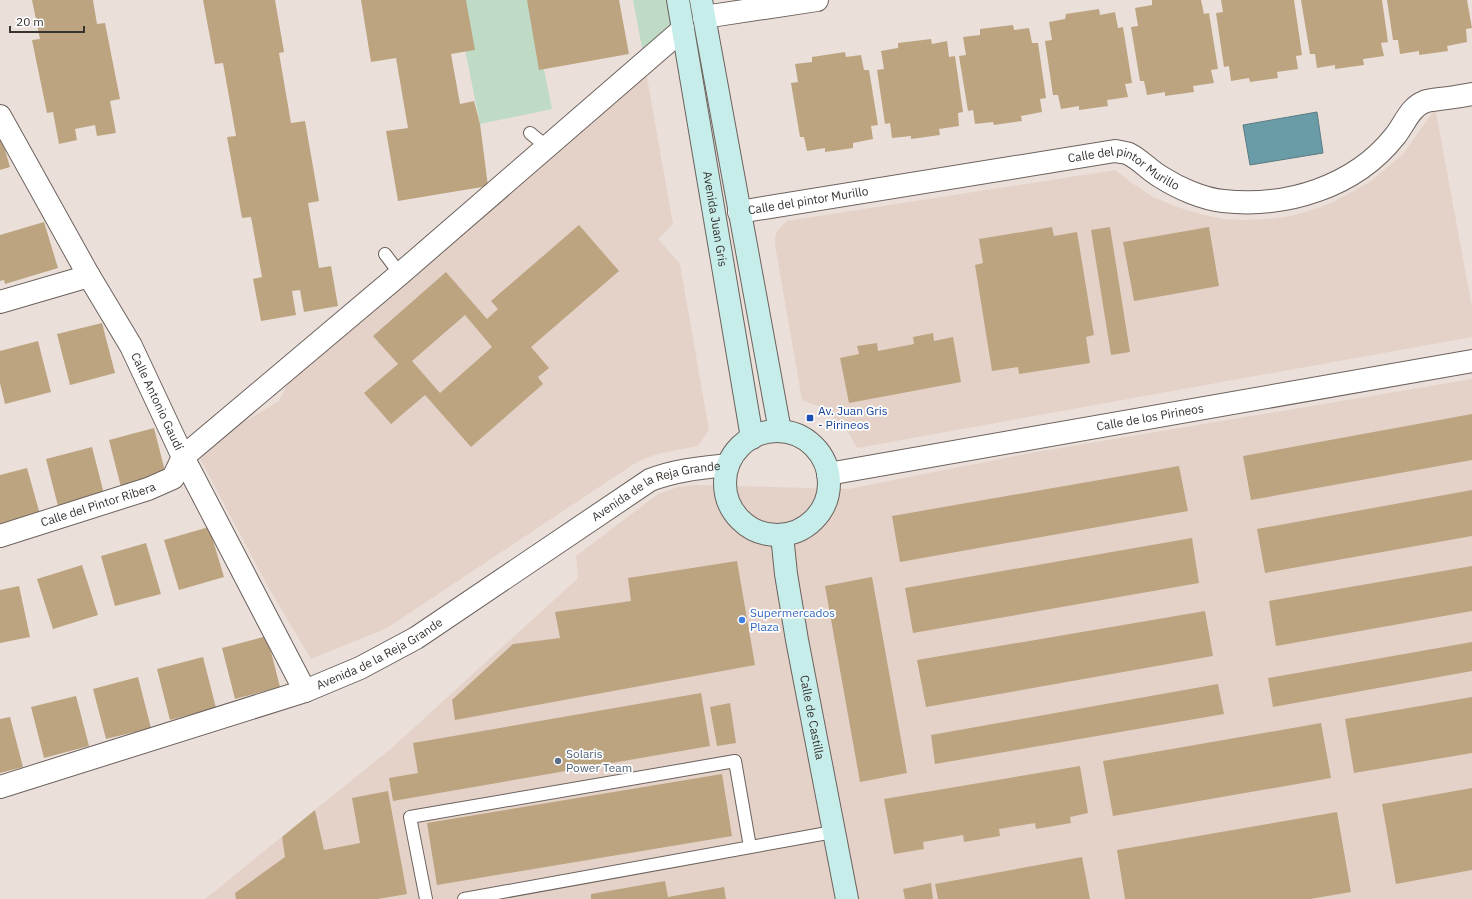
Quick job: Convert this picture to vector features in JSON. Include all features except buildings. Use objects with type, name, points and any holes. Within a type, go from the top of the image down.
[{"type":"street","name":"Avenida Juan Gris","points":[[678,0],[752,438]]},
{"type":"street","points":[[702,9],[817,0]]},
{"type":"street","name":"Avenida Juan Gris","points":[[702,9],[780,431]]},
{"type":"street","points":[[183,457],[400,274],[683,29]]},
{"type":"street","name":"Calle del pintor Murillo","points":[[739,212],[1115,151],[1129,154],[1161,178],[1189,192],[1221,201],[1250,203],[1273,201],[1294,197],[1324,188],[1352,174],[1376,156],[1395,136],[1413,109],[1423,102],[1472,94]]},
{"type":"street","name":"Calle Antonio Gaudí","points":[[0,116],[89,276],[131,346],[183,457],[305,691]]},
{"type":"street","points":[[0,302],[89,276]]},
{"type":"street","name":"Calle de los Pirineos","points":[[828,474],[1472,361]]},
{"type":"street","points":[[780,431],[797,435],[810,443],[820,454],[828,474],[829,481],[827,496],[822,508],[815,518],[806,526],[795,532],[782,535],[771,535],[757,532],[743,523],[732,511],[727,498],[724,480],[728,465],[736,451],[752,438],[766,433],[780,431]]},
{"type":"street","name":"Calle del Pintor Ribera","points":[[0,536],[148,489],[172,478],[183,457]]},
{"type":"street","name":"Avenida de la Reja Grande","points":[[0,787],[305,691],[360,668],[416,638],[650,480],[667,473],[687,469],[728,465]]},
{"type":"street","name":"Calle de Castilla","points":[[782,535],[786,574],[797,640],[846,899]]},
{"type":"lane","points":[[530,133],[547,146]]},
{"type":"lane","points":[[385,254],[400,274]]},
{"type":"lane","points":[[426,899],[410,818],[735,761],[750,847]]},
{"type":"lane","points":[[464,899],[833,832]]},
{"type":"shaded area","points":[[646,72],[673,224],[658,239],[680,264],[709,430],[698,446],[657,454],[637,462],[387,628],[311,659],[267,585],[196,451],[279,401],[288,383]]},
{"type":"shaded area","points":[[1433,112],[1436,112],[1472,307],[1472,337],[857,448],[843,426],[831,415],[818,406],[802,400],[775,245],[777,231],[787,221],[1115,170],[1153,197],[1177,207],[1200,214],[1223,219],[1245,220],[1291,216],[1333,202],[1370,182],[1403,154]]},
{"type":"shaded area","points":[[1472,379],[1472,899],[205,899],[394,746],[578,578],[576,556],[658,494],[678,487],[695,485],[848,489],[1025,454]]},
{"type":"green space","points":[[455,0],[530,0],[552,109],[480,124]]},
{"type":"green space","points":[[633,0],[670,0],[675,26],[643,53]]},
{"type":"water","points":[[1317,112],[1323,153],[1250,165],[1243,125]]},
{"type":"place","name":"Av. Juan Gris - Pirineos","points":[[810,418]]},
{"type":"place","name":"Supermercados Plaza","points":[[742,620]]},
{"type":"place","name":"Solaris Power Team","points":[[558,761]]}]
